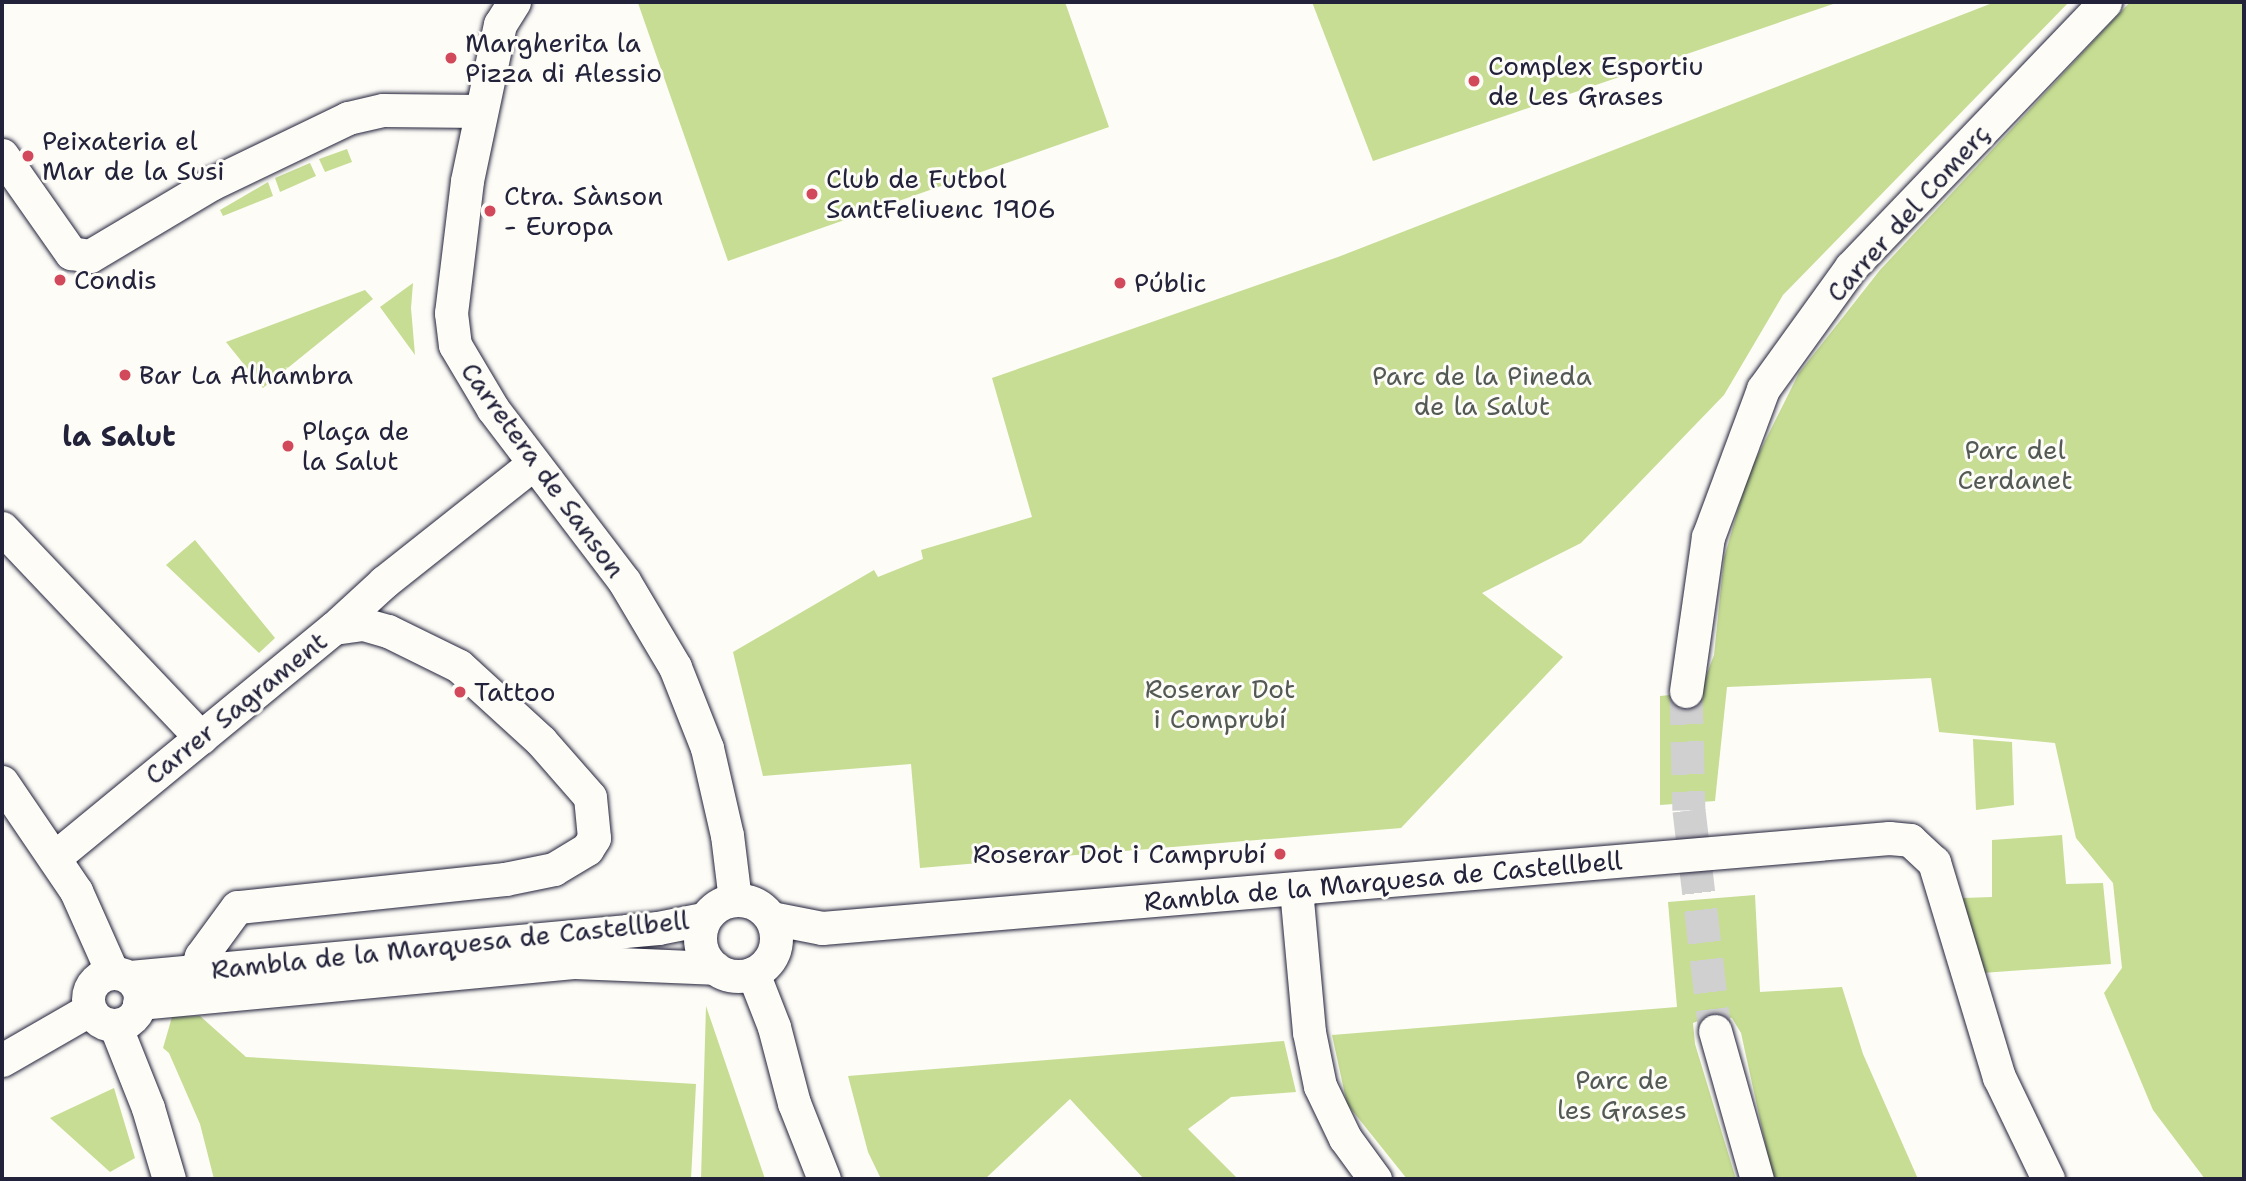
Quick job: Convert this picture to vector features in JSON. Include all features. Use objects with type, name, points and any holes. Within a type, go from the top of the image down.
[{"type":"street","name":"Carrer del Comerç","points":[[1686,691],[1708,537],[1763,389],[1851,268],[2105,2]]},
{"type":"street","name":"Carretera de Sanson","points":[[504,9],[480,111],[451,313],[455,345],[493,409],[624,581],[676,667],[707,748],[727,835],[735,900]]},
{"type":"street","points":[[2,155],[71,253],[90,256],[211,184],[348,118],[383,110],[480,111]]},
{"type":"street","points":[[334,628],[384,582],[534,463]]},
{"type":"street","points":[[2,528],[201,738]]},
{"type":"street","name":"Carrer Sagrament","points":[[55,858],[334,628],[363,624],[388,631],[459,666],[541,741],[590,797],[594,838]]},
{"type":"street","points":[[2,782],[76,891],[127,984],[131,1019],[102,1017],[2,1060]]},
{"type":"street","name":"Rambla de la Marquesa de Castellbell","points":[[196,971],[201,956],[237,907],[505,878],[554,869],[587,849],[594,838]]},
{"type":"street","name":"Rambla de la Marquesa de Castellbell","points":[[773,933],[1889,838],[1910,840],[1934,862],[1999,1077],[2048,1179]]},
{"type":"street","points":[[1296,889],[1309,1032],[1320,1086],[1345,1138],[1375,1179]]},
{"type":"street","points":[[735,900],[761,907],[773,933],[771,959],[753,973],[728,973],[715,968],[701,946],[703,919],[711,909],[735,900]]},
{"type":"street","name":"Rambla de la Marquesa de Castellbell","points":[[127,984],[196,971],[657,928],[703,919]]},
{"type":"street","name":"Rambla de la Marquesa de Castellbell","points":[[127,984],[573,962],[715,968]]},
{"type":"street","points":[[753,973],[774,1027],[794,1103],[824,1179]]},
{"type":"street","points":[[127,984],[89,990],[148,1108],[169,1179]]},
{"type":"street","points":[[1715,1031],[1757,1179]]},
{"type":"green space","name":"Club de Futbol SantFeliuenc 1906","points":[[1065,2],[1109,127],[728,261],[638,3]]},
{"type":"green space","name":"Complex Esportiu de Les Grases","points":[[1312,2],[1839,2],[1373,161]]},
{"type":"green space","name":"Parc de la Pineda de la Salut","points":[[1995,2],[2069,2],[1783,295],[1724,395],[1581,543],[1482,593],[1563,657],[1401,828],[920,868],[911,764],[763,776],[733,652],[874,570],[878,577],[923,559],[921,550],[1032,517],[992,378],[1338,257]]},
{"type":"green space","name":"Parc del Cerdanet","points":[[2130,2],[2244,2],[2244,1179],[2205,1179],[2153,1110],[2104,993],[2122,968],[2113,883],[2076,838],[2055,743],[1939,732],[1931,678],[1727,687],[1715,801],[1660,805],[1660,696],[1700,692],[1714,655],[1724,558],[1748,475],[1799,373],[1880,270]]},
{"type":"green space","points":[[347,149],[352,162],[325,172],[319,159]]},
{"type":"green space","points":[[310,163],[316,176],[280,192],[275,178]]},
{"type":"green space","points":[[268,182],[273,196],[223,216],[220,210]]},
{"type":"green space","points":[[413,283],[411,308],[415,355],[380,307]]},
{"type":"green space","points":[[365,290],[373,299],[263,388],[226,342]]},
{"type":"green space","points":[[195,540],[275,638],[259,653],[166,565]]},
{"type":"green space","points":[[1973,739],[2012,742],[2014,805],[1976,810]]},
{"type":"green space","points":[[2062,835],[2066,884],[2103,883],[2111,964],[1982,973],[1963,898],[1992,897],[1992,840]]},
{"type":"green space","name":"Parc de les Grases","points":[[1755,895],[1760,992],[1842,987],[1863,1054],[1918,1179],[1773,1179],[1741,1033],[1732,1018],[1713,1015],[1693,1023],[1695,1044],[1736,1179],[1407,1179],[1347,1104],[1332,1035],[1677,1007],[1668,902]]},
{"type":"green space","points":[[706,1006],[765,1179],[701,1179]]},
{"type":"green space","points":[[200,1016],[246,1057],[696,1084],[691,1179],[214,1179],[200,1124],[169,1053],[163,1048],[172,1017]]},
{"type":"green space","points":[[1284,1041],[1296,1092],[1231,1097],[1188,1129],[1238,1179],[1144,1179],[1070,1099],[985,1179],[881,1179],[868,1152],[848,1076]]},
{"type":"green space","points":[[114,1088],[135,1158],[110,1172],[50,1118]]},
{"type":"tunnel","points":[[1686,691],[1689,810],[1715,1031]]},
{"type":"place","name":"Margherita la Pizza di Alessio","points":[[451,58]]},
{"type":"place","name":"Complex Esportiu de Les Grases","points":[[1474,81]]},
{"type":"place","name":"Peixateria el Mar de la Susi","points":[[28,156]]},
{"type":"place","name":"Club de Futbol SantFeliuenc 1906","points":[[812,194]]},
{"type":"place","name":"Ctra. Sànson - Europa","points":[[490,211]]},
{"type":"place","name":"Condis","points":[[60,280]]},
{"type":"place","name":"Públic","points":[[1120,283]]},
{"type":"place","name":"Bar La Alhambra","points":[[125,375]]},
{"type":"place","name":"Plaça de la Salut","points":[[288,446]]},
{"type":"place","name":"Tattoo","points":[[460,692]]},
{"type":"place","name":"Roserar Dot i Camprubí","points":[[1280,854]]},
{"type":"district","name":"la Salut","points":[[119,436]]},
{"type":"park label","name":"Roserar Dot i Comprubí","points":[[1220,704]]}]
